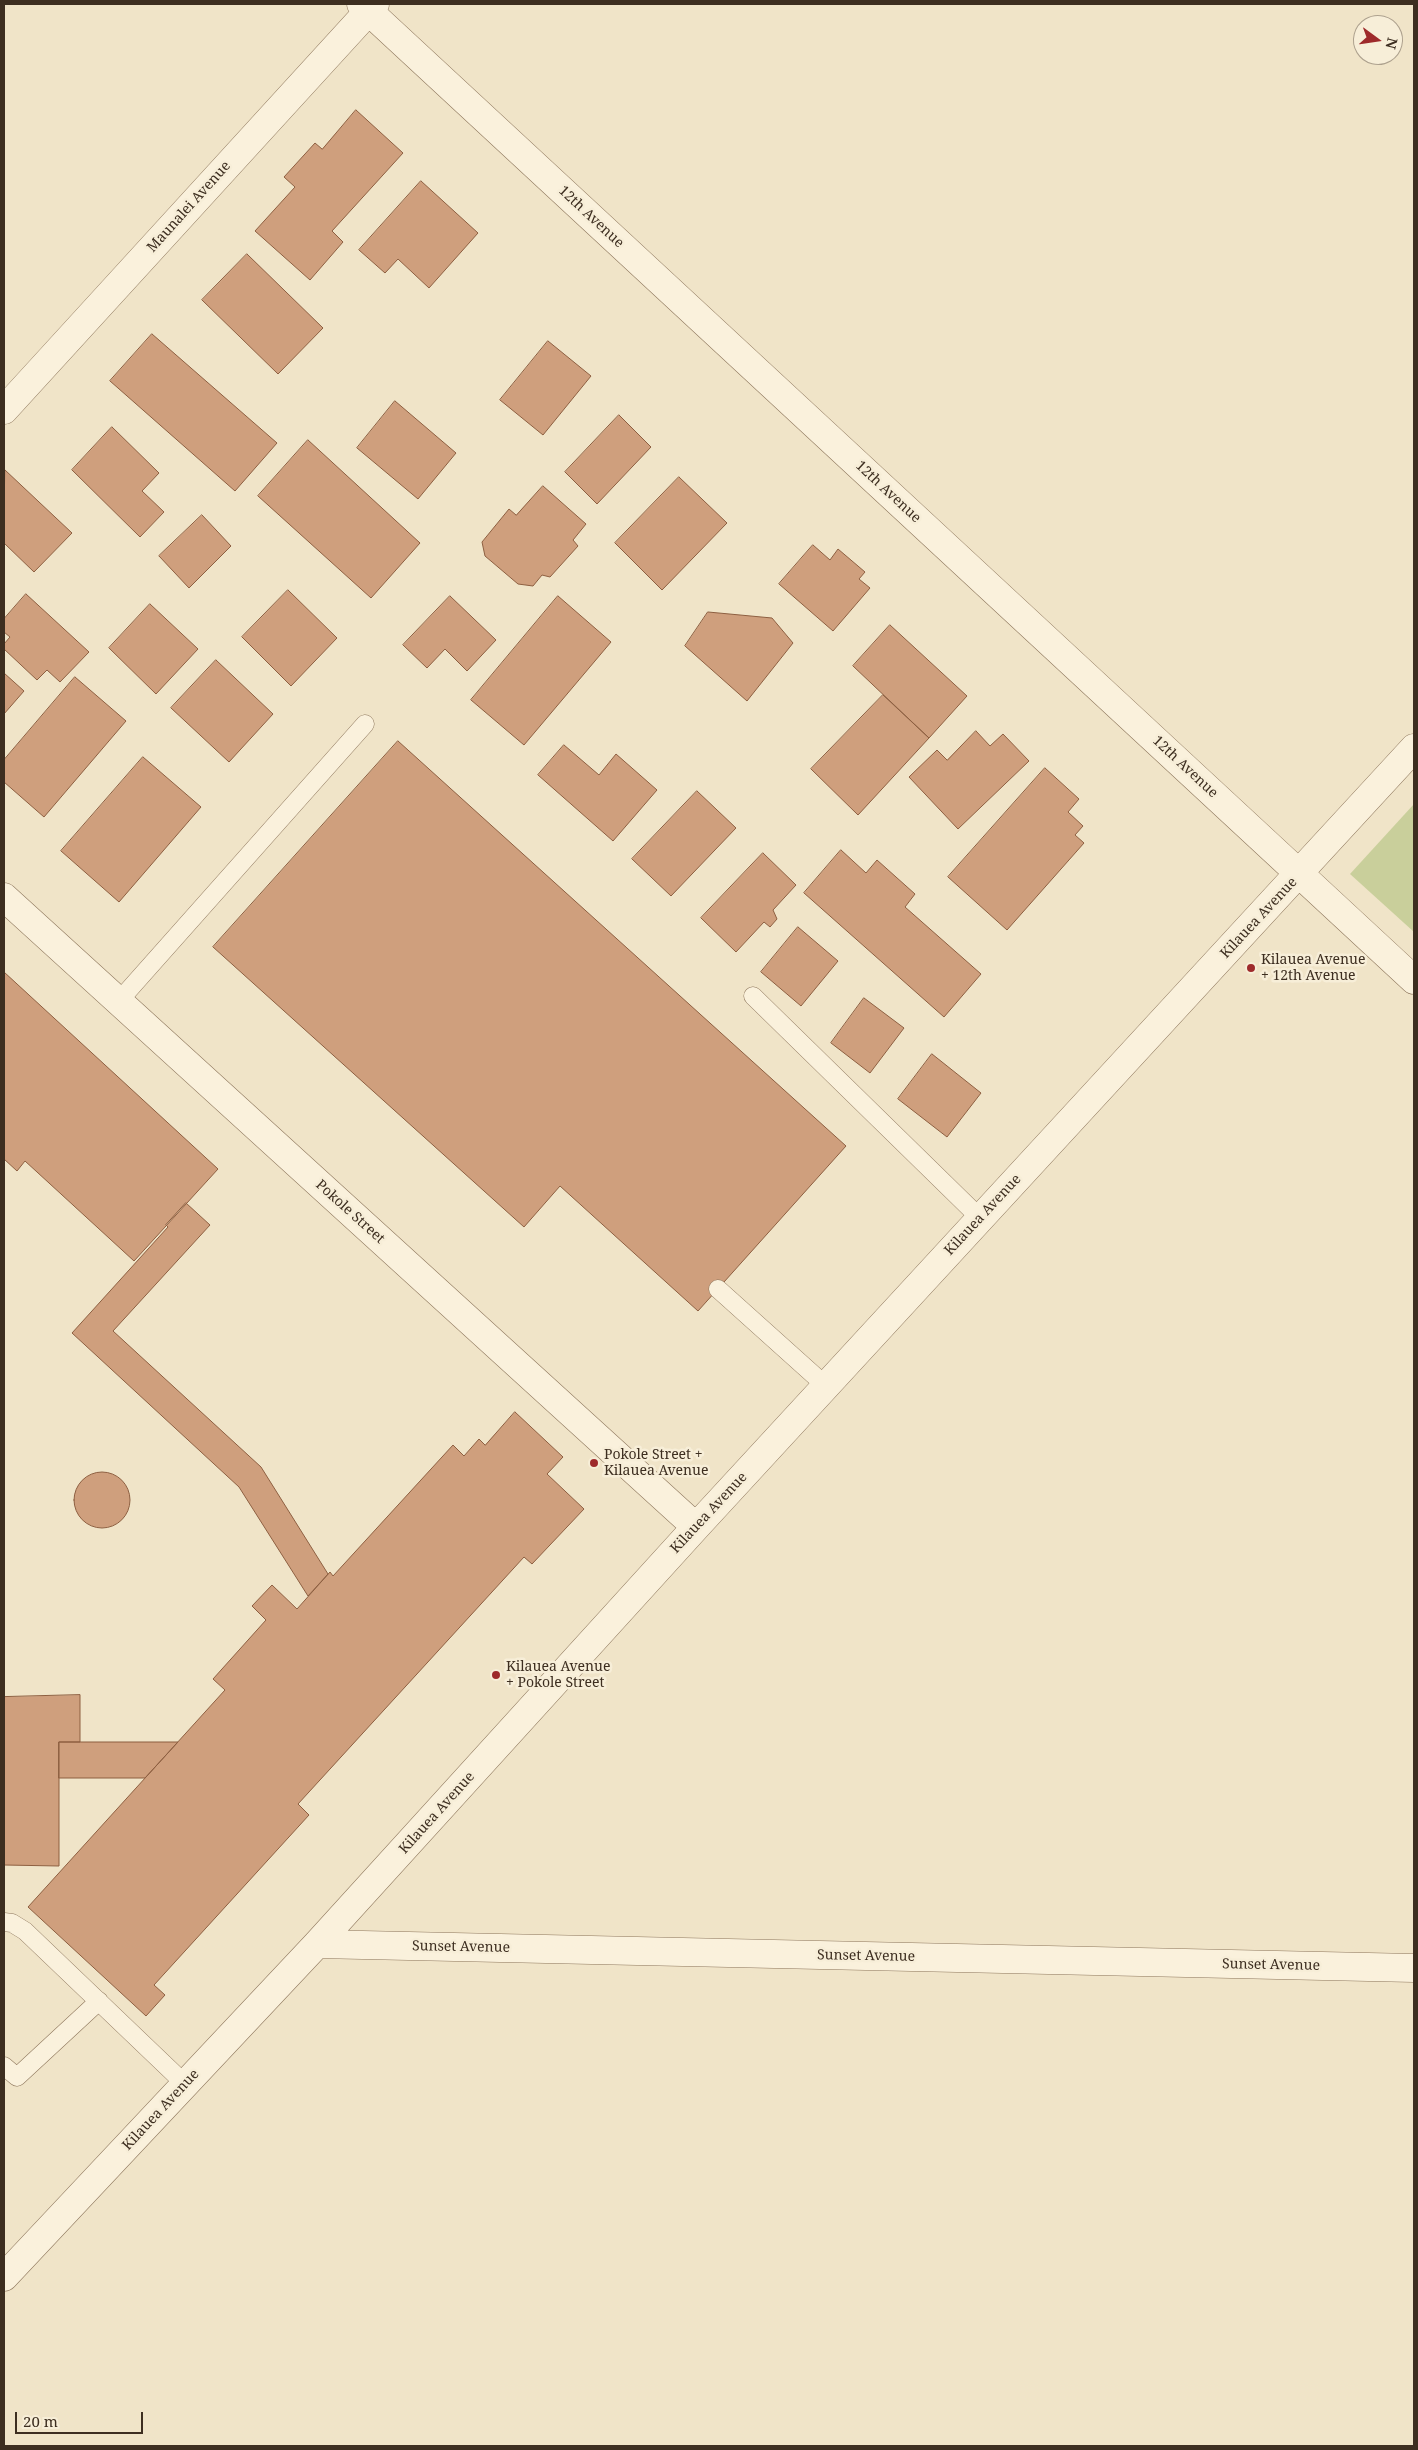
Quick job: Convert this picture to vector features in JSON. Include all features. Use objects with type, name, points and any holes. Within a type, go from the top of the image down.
[{"type":"street","name":"Maunalei Avenue","points":[[4,410],[368,6]]},
{"type":"street","name":"12th Avenue","points":[[368,6],[1414,980]]},
{"type":"street","name":"Kilauea Avenue","points":[[4,2277],[317,1944],[696,1527],[1300,874],[1414,748]]},
{"type":"street","name":"Pokole Street","points":[[4,897],[696,1527]]},
{"type":"street","name":"Sunset Avenue","points":[[317,1944],[1414,1968]]},
{"type":"lane","points":[[118,1002],[365,724]]},
{"type":"lane","points":[[753,996],[980,1218]]},
{"type":"lane","points":[[718,1289],[826,1386]]},
{"type":"lane","points":[[4,1922],[12,1923],[25,1931],[185,2084]]},
{"type":"lane","points":[[4,2066],[17,2078],[99,2002]]},
{"type":"green space","points":[[1414,804],[1414,932],[1350,874]]},
{"type":"building","points":[[356,110],[403,153],[332,231],[343,242],[310,280],[255,231],[295,187],[284,177],[315,143],[322,149]]},
{"type":"building","points":[[421,181],[478,233],[429,288],[398,259],[385,273],[359,250]]},
{"type":"building","points":[[247,254],[323,328],[278,374],[202,300]]},
{"type":"building","points":[[152,334],[277,443],[235,491],[110,381]]},
{"type":"building","points":[[548,341],[591,376],[543,435],[500,400]]},
{"type":"building","points":[[395,401],[456,453],[418,499],[357,448]]},
{"type":"building","points":[[619,415],[651,447],[597,504],[565,472]]},
{"type":"building","points":[[112,427],[159,473],[142,491],[164,512],[140,537],[72,470]]},
{"type":"building","points":[[308,440],[420,543],[371,598],[258,496]]},
{"type":"building","points":[[5,470],[72,533],[34,572],[4,543]]},
{"type":"building","points":[[679,477],[727,523],[662,590],[615,543]]},
{"type":"building","points":[[543,486],[586,524],[573,540],[578,546],[550,577],[542,575],[533,586],[518,584],[485,556],[482,542],[509,509],[516,515]]},
{"type":"building","points":[[202,515],[231,546],[189,588],[159,556]]},
{"type":"building","points":[[813,545],[830,560],[838,549],[865,572],[859,579],[870,588],[833,631],[779,584]]},
{"type":"building","points":[[288,590],[337,638],[291,686],[242,637]]},
{"type":"building","points":[[26,594],[89,652],[60,682],[47,670],[37,680],[4,649],[4,644],[10,637],[4,632],[4,619]]},
{"type":"building","points":[[450,596],[496,640],[467,671],[445,649],[427,668],[403,645]]},
{"type":"building","points":[[558,596],[611,642],[524,745],[471,700]]},
{"type":"building","points":[[150,604],[198,649],[156,694],[109,648]]},
{"type":"building","points":[[708,612],[772,618],[793,643],[747,701],[685,646]]},
{"type":"building","points":[[890,625],[967,696],[929,738],[853,666]]},
{"type":"building","points":[[216,660],[273,714],[229,762],[171,708]]},
{"type":"building","points":[[4,673],[24,691],[4,714]]},
{"type":"building","points":[[75,677],[126,721],[44,817],[4,782],[4,760]]},
{"type":"building","points":[[883,695],[929,738],[858,815],[811,769]]},
{"type":"building","points":[[976,731],[990,746],[1003,734],[1029,761],[958,829],[909,777],[937,750],[947,760]]},
{"type":"building","points":[[398,741],[846,1146],[698,1311],[560,1186],[524,1227],[213,947]]},
{"type":"building","points":[[564,745],[599,775],[616,754],[657,790],[613,841],[538,775]]},
{"type":"building","points":[[143,757],[201,807],[119,902],[61,851]]},
{"type":"building","points":[[1045,768],[1079,799],[1068,812],[1083,826],[1075,835],[1084,843],[1007,930],[948,877]]},
{"type":"building","points":[[697,791],[736,828],[671,896],[632,859]]},
{"type":"building","points":[[841,850],[866,873],[877,860],[915,894],[905,907],[981,974],[944,1017],[804,893]]},
{"type":"building","points":[[763,853],[796,885],[773,910],[777,919],[770,927],[764,922],[736,952],[701,918]]},
{"type":"building","points":[[798,927],[838,961],[801,1006],[761,972]]},
{"type":"building","points":[[4,972],[218,1169],[134,1261],[25,1161],[17,1171],[4,1159]]},
{"type":"building","points":[[864,998],[904,1028],[870,1073],[831,1043]]},
{"type":"building","points":[[932,1054],[981,1093],[947,1137],[898,1099]]},
{"type":"building","points":[[186,1203],[210,1225],[113,1331],[261,1467],[328,1574],[308,1596],[239,1487],[72,1333],[168,1227],[166,1225]]},
{"type":"building","points":[[515,1412],[563,1457],[547,1474],[584,1509],[532,1564],[524,1557],[298,1804],[309,1815],[154,1985],[165,1995],[146,2016],[28,1907],[225,1690],[213,1679],[266,1620],[252,1606],[272,1585],[297,1609],[330,1572],[333,1576],[453,1445],[464,1456],[479,1439],[485,1445]]},
{"type":"building","points":[[102,1472],[117,1477],[125,1485],[130,1500],[125,1515],[117,1523],[102,1528],[87,1523],[79,1515],[74,1500],[79,1485],[87,1477]]},
{"type":"building","points":[[80,1695],[80,1742],[59,1742],[59,1866],[4,1865],[4,1697]]},
{"type":"building","points":[[59,1742],[178,1742],[145,1778],[59,1778]]},
{"type":"place","name":"Kilauea Avenue + 12th Avenue","points":[[1251,968]]},
{"type":"place","name":"Pokole Street + Kilauea Avenue","points":[[594,1463]]},
{"type":"place","name":"Kilauea Avenue + Pokole Street","points":[[496,1675]]}]
